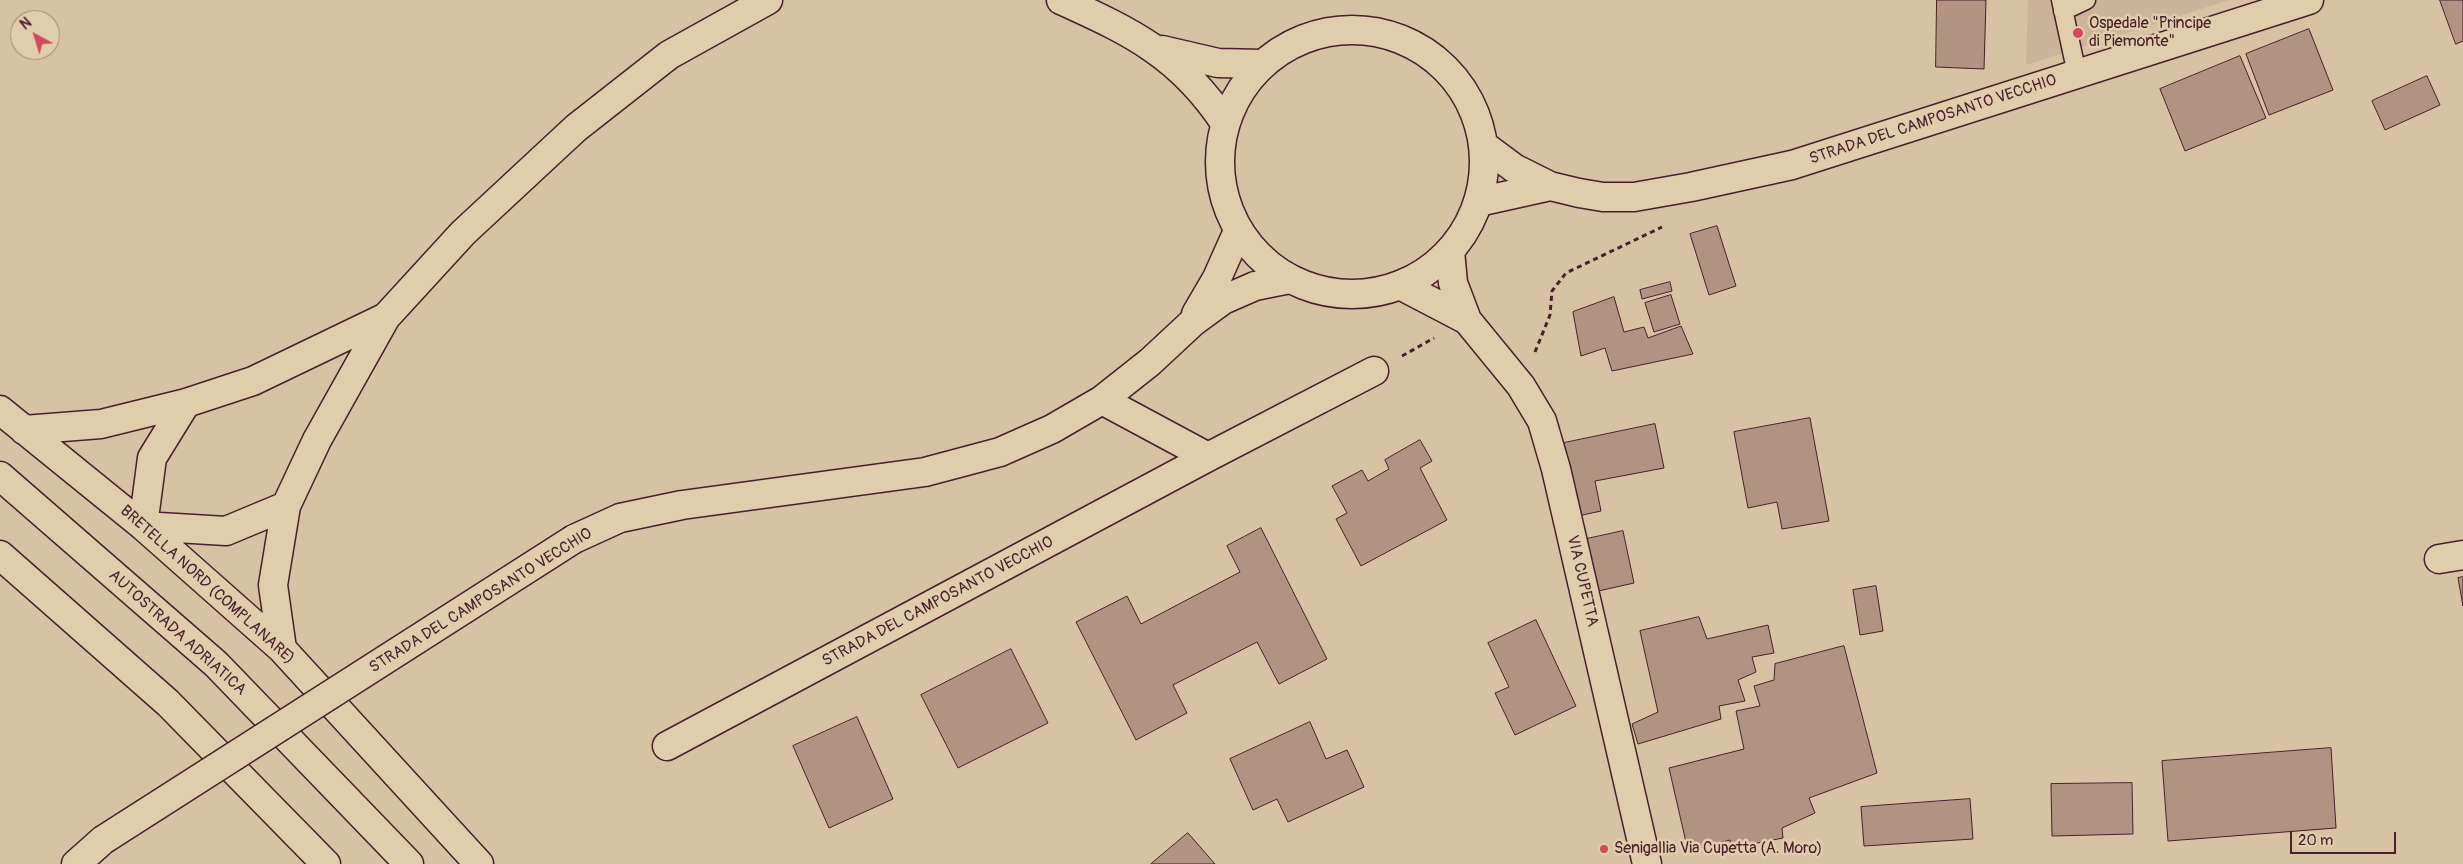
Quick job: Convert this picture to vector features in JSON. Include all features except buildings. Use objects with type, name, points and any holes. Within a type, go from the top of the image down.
[{"type":"main road","points":[[282,649],[273,585],[286,506],[317,440],[386,317],[463,233],[576,128],[668,55],[768,0]]},
{"type":"main road","points":[[1061,0],[1105,20],[1156,49],[1190,77],[1210,100],[1225,123]]},
{"type":"main road","name":"STRADA DEL CAMPOSANTO VECCHIO","points":[[1483,145],[1514,168],[1550,186],[1604,198],[1634,197],[1691,187],[1792,166],[2309,0]]},
{"type":"main road","points":[[1362,30],[1397,37],[1430,54],[1456,79],[1474,110],[1483,145],[1484,174],[1478,202],[1467,228],[1450,251],[1418,276],[1400,285],[1372,292],[1344,294],[1316,289],[1290,279],[1270,266],[1253,250],[1238,231],[1224,197],[1219,160],[1225,123],[1242,88],[1262,64],[1292,43],[1326,32],[1362,30]]},
{"type":"main road","points":[[1156,49],[1218,63],[1262,64]]},
{"type":"main road","name":"STRADA DEL CAMPOSANTO VECCHIO","points":[[1478,202],[1550,186]]},
{"type":"main road","name":"STRADA DEL CAMPOSANTO VECCHIO","points":[[1192,322],[1217,278],[1238,231]]},
{"type":"main road","name":"VIA CUPETTA","points":[[1450,251],[1453,283],[1467,320],[1521,386],[1542,421],[1556,469],[1647,864]]},
{"type":"main road","name":"STRADA DEL CAMPOSANTO VECCHIO","points":[[76,864],[103,840],[574,539],[620,518],[682,504],[924,472],[1000,452],[1052,429],[1102,400],[1150,362],[1192,322],[1223,300],[1255,286],[1290,279]]},
{"type":"main road","name":"VIA CUPETTA","points":[[1400,285],[1467,320]]},
{"type":"main road","points":[[24,430],[101,424],[186,403],[253,382],[386,317]]},
{"type":"main road","name":"STRADA DEL CAMPOSANTO VECCHIO","points":[[667,746],[1208,457],[1374,371]]},
{"type":"main road","points":[[1102,400],[1208,457]]},
{"type":"main road","points":[[186,403],[152,458],[143,526],[226,531],[286,506]]},
{"type":"main road","name":"BRETELLA NORD (COMPLANARE)","points":[[0,410],[143,526],[282,649],[479,864]]},
{"type":"main road","name":"AUTOSTRADA ADRIATICA","points":[[0,476],[216,664],[408,864]]},
{"type":"main road","points":[[0,555],[168,703],[326,864]]},
{"type":"lane","points":[[2077,74],[2062,6],[2086,0]]},
{"type":"path","points":[[1521,386],[1550,315],[1552,291],[1566,273],[1671,222],[1691,187]]},
{"type":"path","points":[[1374,371],[1467,320]]},
{"type":"shaded area","name":"Ospedale \"Principe di Piemonte\"","points":[[2028,0],[2229,0],[2026,65]]},
{"type":"place","name":"Ospedale \"Principe di Piemonte\"","points":[[2078,33]]},
{"type":"place","name":"Senigallia Via Cupetta (A. Moro)","points":[[1604,849]]}]
